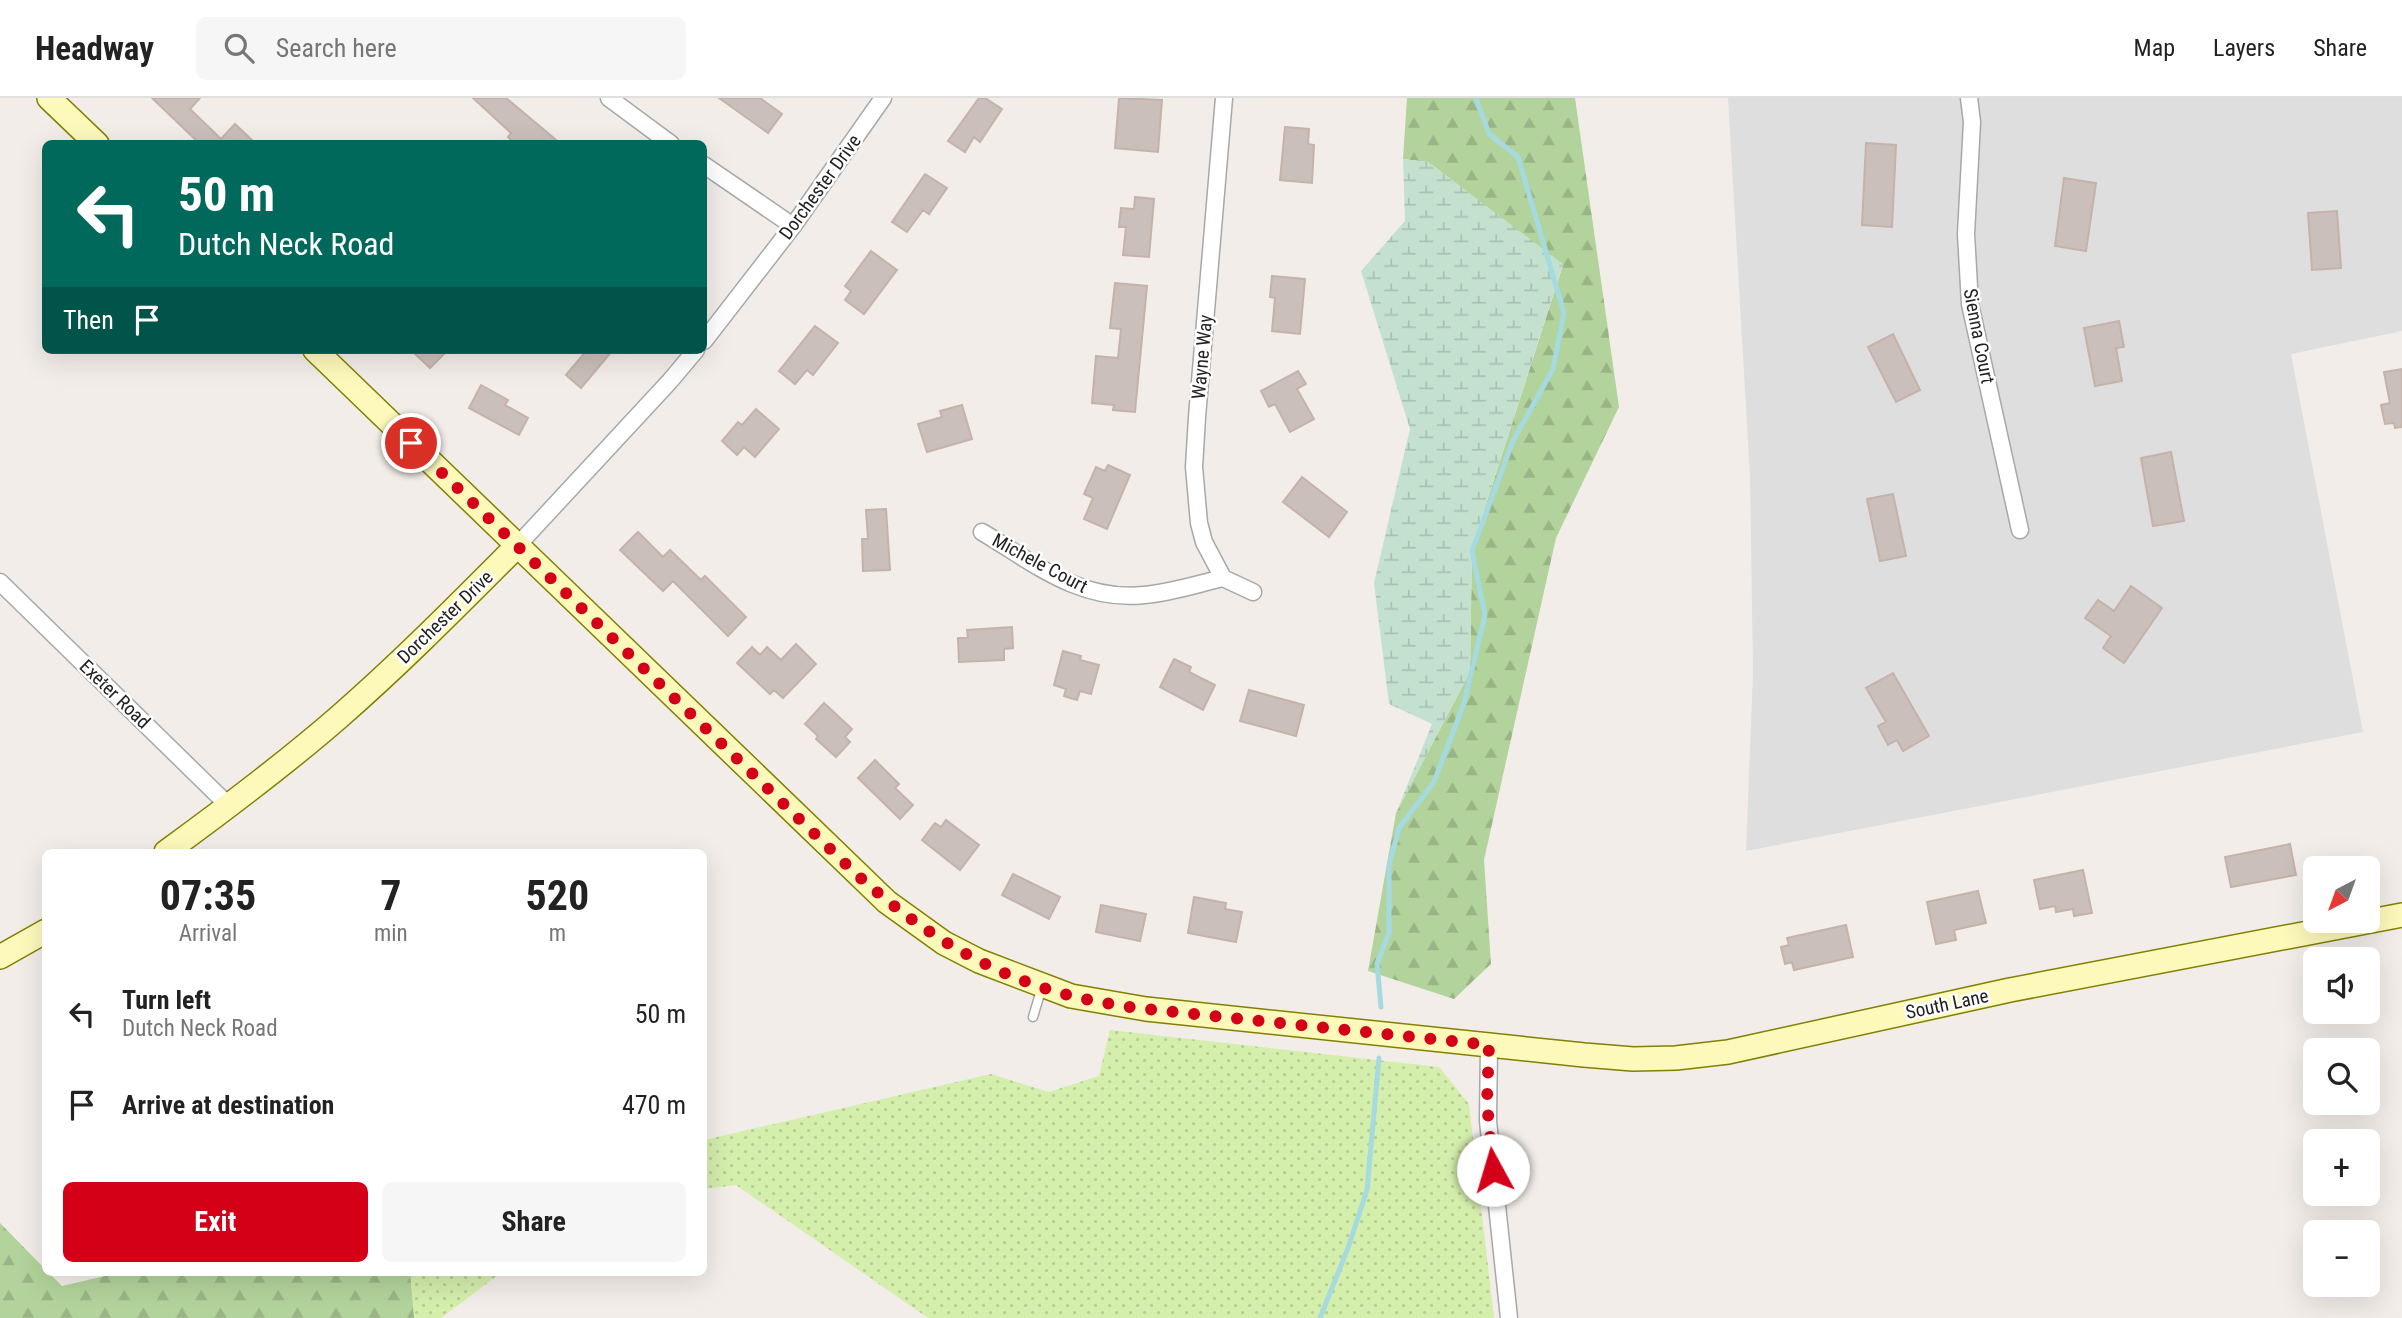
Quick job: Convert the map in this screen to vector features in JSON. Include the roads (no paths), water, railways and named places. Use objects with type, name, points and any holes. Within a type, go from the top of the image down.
[{"type":"street","points":[[48,98],[93,140]]},
{"type":"street","points":[[608,98],[666,140]]},
{"type":"street","name":"Dorchester Drive","points":[[707,337],[793,226],[883,98]]},
{"type":"street","name":"Wayne Way","points":[[1223,578],[1204,542],[1199,523],[1194,467],[1224,98]]},
{"type":"street","name":"Sienna Court","points":[[1969,98],[1972,122],[1966,234],[1970,304],[2020,530]]},
{"type":"street","points":[[707,167],[793,226]]},
{"type":"street","name":"South Lane","points":[[319,354],[887,902],[944,943],[979,961],[1042,987],[1072,996],[1146,1009],[1489,1045],[1633,1059],[1676,1058],[1728,1052],[2010,990],[2402,915]]},
{"type":"street","name":"Dorchester Drive","points":[[170,849],[229,806],[347,710],[445,619],[517,546],[693,354]]},
{"type":"street","name":"Michele Court","points":[[982,532],[1056,576],[1101,595],[1145,596],[1223,578]]},
{"type":"street","points":[[1223,578],[1253,592]]},
{"type":"street","name":"Exeter Road","points":[[0,582],[229,806]]},
{"type":"street","points":[[0,957],[42,933]]},
{"type":"street","points":[[1489,1045],[1488,1121],[1508,1318]]},
{"type":"lane","points":[[1033,1017],[1042,987]]},
{"type":"waterway","points":[[1381,1007],[1377,964],[1389,933],[1389,866],[1399,828],[1434,782],[1464,703],[1485,615],[1472,551],[1513,441],[1553,369],[1564,313],[1518,157],[1489,134],[1476,98]]},
{"type":"waterway","points":[[1320,1318],[1348,1248],[1367,1190],[1379,1058]]}]
